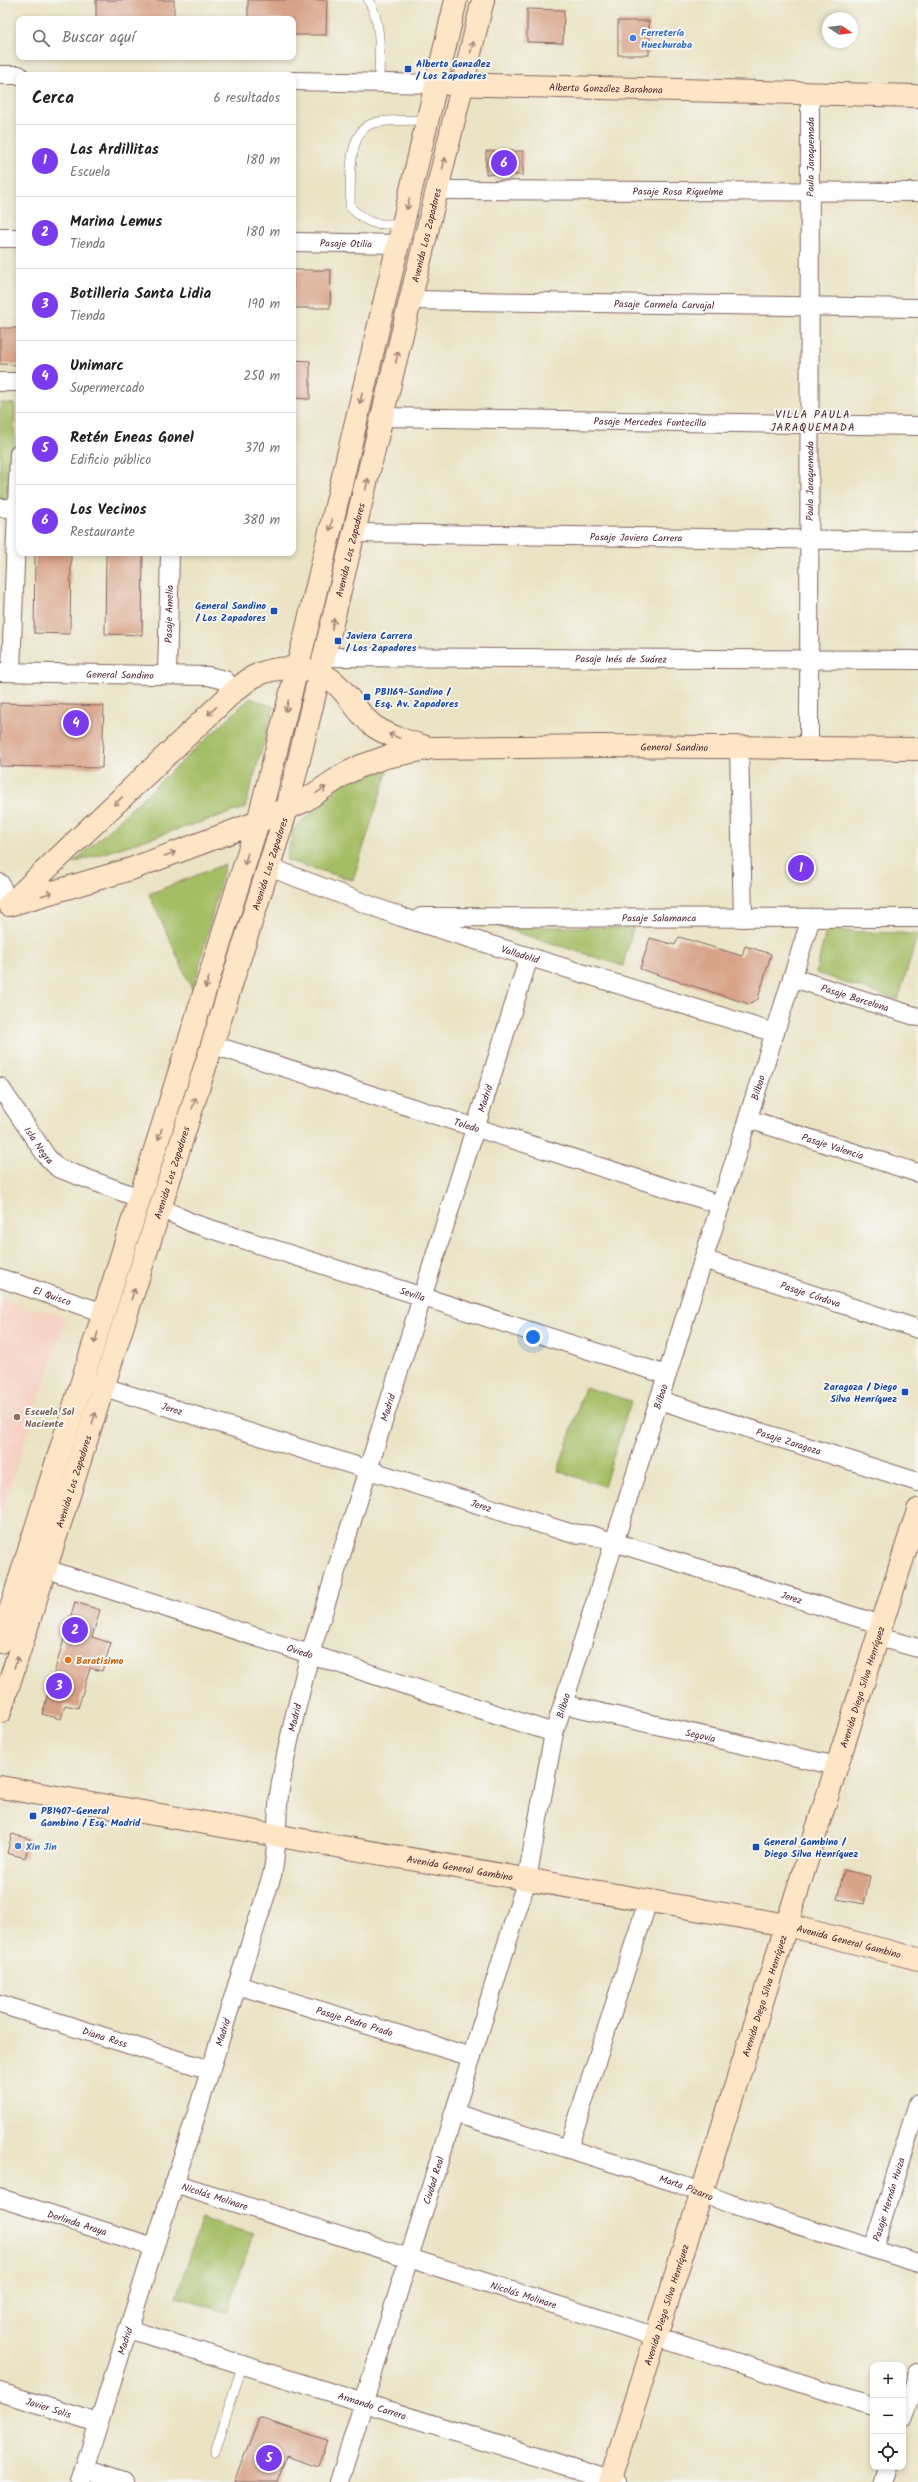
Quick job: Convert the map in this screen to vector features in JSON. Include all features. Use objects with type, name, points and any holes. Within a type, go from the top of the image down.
[{"type":"main road","points":[[0,1642],[258,822],[297,668],[456,0]]},
{"type":"main road","name":"Avenida Los Zapadores","points":[[0,1712],[287,809],[483,0]]},
{"type":"main road","name":"Alberto González Barahona","points":[[436,84],[918,96]]},
{"type":"main road","name":"General Sandino","points":[[233,692],[253,677],[267,672],[322,666],[333,681],[345,693],[352,706],[376,727],[406,741],[431,748]]},
{"type":"main road","points":[[5,908],[233,692]]},
{"type":"main road","name":"General Sandino","points":[[5,908],[131,869],[258,822],[287,809],[361,766],[386,757],[431,748],[739,747],[918,749]]},
{"type":"main road","points":[[62,855],[78,885]]},
{"type":"main road","name":"Avenida Diego Silva Henríquez","points":[[613,2481],[656,2338],[918,1510]]},
{"type":"main road","name":"Avenida General Gambino","points":[[0,1787],[787,1925],[918,1960]]},
{"type":"street","points":[[0,75],[16,75]]},
{"type":"street","name":"Alberto González Barahona","points":[[296,81],[436,84]]},
{"type":"street","name":"Paula Jaraquemada","points":[[809,748],[810,94]]},
{"type":"street","name":"Pasaje Rosa Riquelme","points":[[437,190],[810,190],[918,192]]},
{"type":"street","name":"Pasaje Otilia","points":[[296,242],[400,234]]},
{"type":"street","points":[[0,238],[16,238]]},
{"type":"street","name":"Pasaje Carmela Carvajal","points":[[410,300],[918,308]]},
{"type":"street","points":[[0,382],[16,382]]},
{"type":"street","name":"Pasaje Mercedes Fontecilla","points":[[382,418],[918,426]]},
{"type":"street","points":[[6,672],[8,508],[16,467]]},
{"type":"street","name":"Pasaje Javiera Carrera","points":[[355,533],[918,541]]},
{"type":"street","name":"Pasaje Amelia","points":[[167,675],[170,556]]},
{"type":"street","name":"Pasaje Inés de Suárez","points":[[322,666],[918,660]]},
{"type":"street","name":"General Sandino","points":[[6,672],[217,677],[225,680],[233,692]]},
{"type":"street","points":[[739,747],[743,918]]},
{"type":"street","name":"Valladolid","points":[[269,867],[401,917],[775,1033]]},
{"type":"street","points":[[0,884],[5,908]]},
{"type":"street","name":"Pasaje Salamanca","points":[[401,917],[918,918]]},
{"type":"street","name":"Bilbao","points":[[527,1879],[554,1733],[811,918]]},
{"type":"street","name":"Madrid","points":[[82,2476],[272,1875],[278,1836],[278,1808],[287,1753],[310,1654],[529,957]]},
{"type":"street","name":"Pasaje Barcelona","points":[[793,978],[918,1017]]},
{"type":"street","name":"Toledo","points":[[213,1044],[721,1205]]},
{"type":"street","name":"Isla Negra","points":[[0,1087],[47,1157],[58,1168],[139,1198]]},
{"type":"street","name":"Pasaje Valencia","points":[[748,1119],[918,1174]]},
{"type":"street","name":"Sevilla","points":[[160,1208],[192,1223],[667,1375]]},
{"type":"street","name":"Pasaje Córdova","points":[[703,1259],[918,1329]]},
{"type":"street","name":"El Quisco","points":[[0,1278],[104,1313]]},
{"type":"street","name":"Jerez","points":[[82,1380],[570,1533],[591,1535],[614,1542],[880,1631],[918,1648]]},
{"type":"street","name":"Pasaje Zaragoza","points":[[659,1400],[918,1482]]},
{"type":"street","name":"Oviedo","points":[[46,1569],[554,1733]]},
{"type":"street","name":"Segovia","points":[[563,1704],[837,1766]]},
{"type":"street","name":"Ciudad Real","points":[[338,2482],[527,1879]]},
{"type":"street","points":[[568,2149],[648,1901]]},
{"type":"street","name":"Pasaje Pedro Prado","points":[[237,1985],[472,2057]]},
{"type":"street","name":"Diana Ross","points":[[0,2004],[210,2070]]},
{"type":"street","name":"Pasaje Hernán Huiza","points":[[873,2249],[918,2103]]},
{"type":"street","name":"Marta Pizarro","points":[[454,2113],[702,2193],[728,2204],[918,2264]]},
{"type":"street","name":"Nicolás Molinare","points":[[174,2183],[408,2259],[870,2405]]},
{"type":"street","name":"Derlinda Araya","points":[[0,2198],[154,2247]]},
{"type":"street","name":"Armando Carrera","points":[[128,2329],[243,2363],[613,2481]]},
{"type":"street","points":[[907,2418],[918,2373]]},
{"type":"street","name":"Javier Solis","points":[[0,2392],[98,2423]]},
{"type":"street","points":[[884,2482],[887,2470]]},
{"type":"street","points":[[82,2476],[124,2482]]},
{"type":"lane","points":[[368,0],[376,17],[379,42],[379,83]]},
{"type":"lane","points":[[400,234],[379,224],[364,221],[350,207],[353,148],[361,130],[374,123],[427,120]]},
{"type":"lane","points":[[215,2452],[243,2363]]},
{"type":"shaded area","name":"Escuela Sol Naciente","points":[[0,1299],[66,1317],[0,1518]]},
{"type":"green space","points":[[0,403],[15,404],[13,501],[0,500]]},
{"type":"green space","points":[[250,698],[274,707],[245,808],[73,863]]},
{"type":"green space","points":[[388,770],[353,880],[286,860],[293,830],[351,775]]},
{"type":"green space","points":[[225,864],[193,991],[149,894]]},
{"type":"green space","points":[[497,926],[633,928],[623,966]]},
{"type":"green space","points":[[826,930],[918,934],[898,1000],[816,973]]},
{"type":"green space","points":[[585,1387],[631,1401],[604,1486],[558,1471]]},
{"type":"green space","points":[[202,2218],[253,2234],[227,2313],[177,2297]]},
{"type":"building","points":[[96,0],[174,0],[174,16],[96,16]]},
{"type":"building","points":[[248,0],[327,0],[326,35],[296,35],[296,16],[248,16]]},
{"type":"building","points":[[527,9],[564,10],[563,43],[527,42]]},
{"type":"building","name":"Ferretería Huechuraba","points":[[618,21],[649,21],[649,55],[618,55]]},
{"type":"building","points":[[486,151],[523,151],[523,175],[486,174]]},
{"type":"building","points":[[296,270],[331,270],[330,308],[296,308]]},
{"type":"building","points":[[0,328],[16,328],[16,365],[0,364]]},
{"type":"building","points":[[296,360],[310,361],[310,399],[296,398]]},
{"type":"building","points":[[35,556],[71,556],[70,634],[34,633]]},
{"type":"building","points":[[106,556],[143,556],[142,635],[105,634]]},
{"type":"building","points":[[0,703],[104,706],[102,768],[0,766]]},
{"type":"building","points":[[679,937],[742,956],[745,946],[771,954],[758,999],[749,1004],[640,969],[650,938],[675,945]]},
{"type":"building","points":[[75,1602],[100,1610],[92,1637],[111,1643],[102,1671],[90,1668],[78,1708],[65,1705],[61,1719],[42,1714]]},
{"type":"building","name":"Xin Jin","points":[[12,1834],[30,1839],[25,1858],[7,1853]]},
{"type":"building","points":[[844,1870],[870,1876],[864,1904],[837,1899]]},
{"type":"building","points":[[259,2418],[327,2440],[318,2467],[286,2456],[277,2482],[234,2482]]},
{"type":"place","name":"Ferretería Huechuraba","points":[[633,38]]},
{"type":"place","name":"Alberto González / Los Zapadores","points":[[408,69]]},
{"type":"place","name":"Los Vecinos","points":[[504,163]]},
{"type":"place","name":"General Sandino / Los Zapadores","points":[[274,611]]},
{"type":"place","name":"Javiera Carrera / Los Zapadores","points":[[338,641]]},
{"type":"place","name":"PB1169-Sandino / Esq. Av. Zapadores","points":[[367,697]]},
{"type":"place","name":"Unimarc","points":[[76,723]]},
{"type":"place","name":"Las Ardillitas","points":[[801,868]]},
{"type":"place","name":"Zaragoza / Diego Silva Henríquez","points":[[905,1392]]},
{"type":"place","name":"Escuela Sol Naciente","points":[[17,1417]]},
{"type":"place","name":"Marina Lemus","points":[[75,1630]]},
{"type":"place","name":"Baratisimo","points":[[68,1660]]},
{"type":"place","name":"Botilleria Santa Lidia","points":[[59,1686]]},
{"type":"place","name":"PB1407-General Gambino / Esq. Madrid","points":[[33,1816]]},
{"type":"place","name":"Xin Jin","points":[[18,1846]]},
{"type":"place","name":"General Gambino / Diego Silva Henríquez","points":[[756,1847]]},
{"type":"place","name":"Retén Eneas Gonel","points":[[269,2458]]},
{"type":"district","name":"VILLA PAULA JARAQUEMADA","points":[[813,420]]}]
